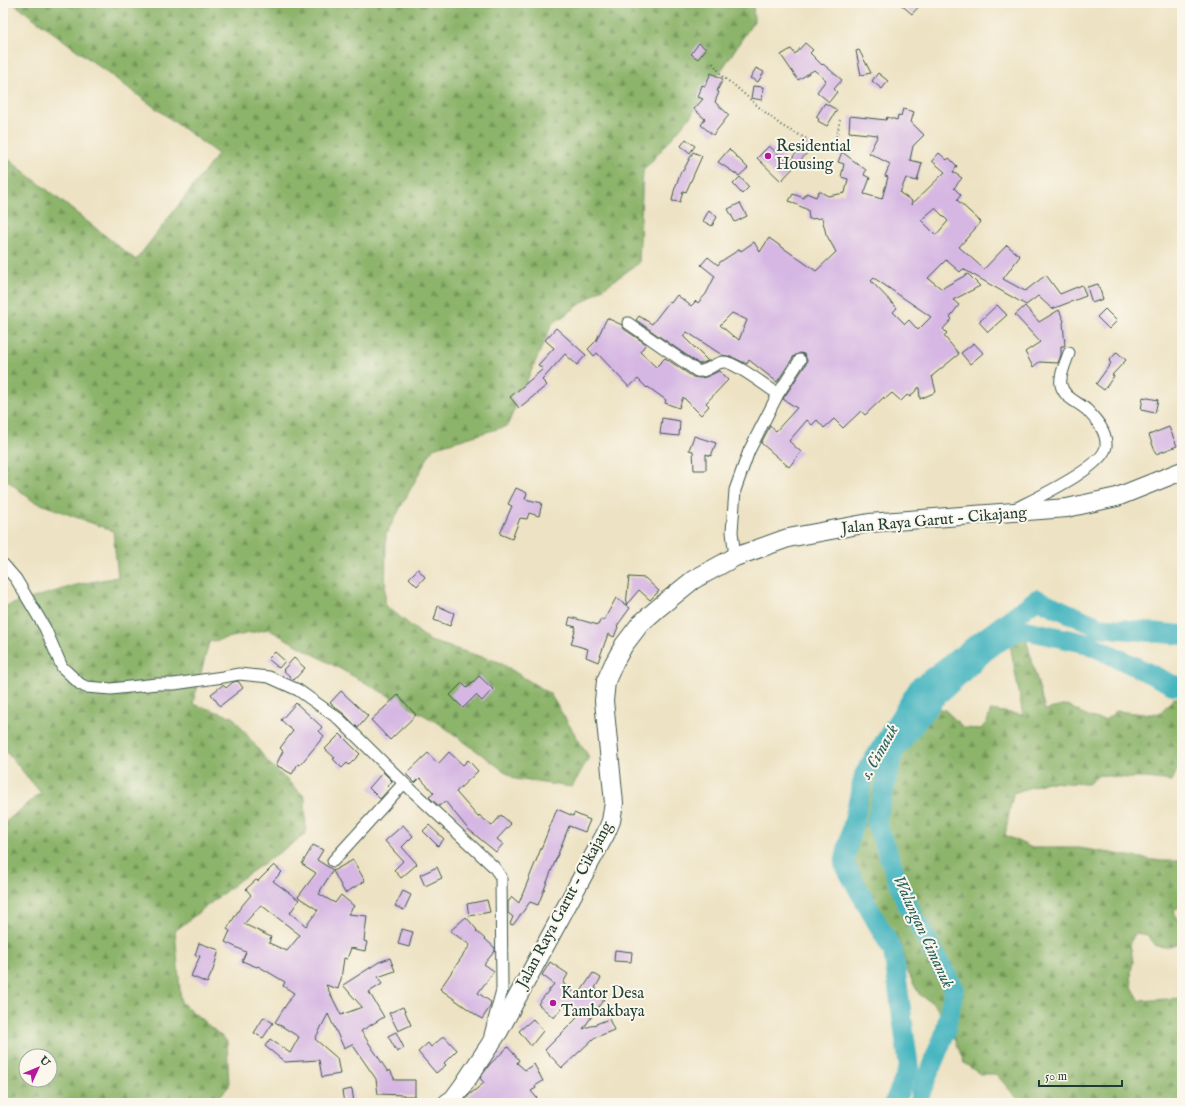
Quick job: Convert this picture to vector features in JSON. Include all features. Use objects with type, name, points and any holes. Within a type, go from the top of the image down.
[{"type":"main road","name":"Jalan Raya Garut - Cikajang","points":[[447,1103],[453,1099],[462,1087],[515,1002],[606,833],[611,821],[614,804],[604,701],[606,681],[624,644],[640,624],[657,609],[693,580],[735,557],[788,538],[869,524],[1067,508],[1118,498],[1182,471]]},
{"type":"street","points":[[628,323],[697,371],[704,371],[722,362],[728,363],[778,394]]},
{"type":"street","points":[[1005,514],[1076,476],[1094,464],[1105,451],[1105,436],[1099,423],[1083,407],[1067,396],[1061,387],[1061,379],[1069,353]]},
{"type":"street","points":[[735,557],[732,532],[735,490],[749,451],[778,394],[800,360]]},
{"type":"street","points":[[3,564],[16,579],[41,622],[62,666],[80,684],[86,687],[111,690],[223,678],[239,674],[268,677],[298,690],[339,719],[404,783],[494,867],[500,877],[502,990],[482,1057]]},
{"type":"street","points":[[333,861],[404,783]]},
{"type":"path","points":[[713,63],[723,77],[782,126],[826,149],[835,141],[840,117]]},
{"type":"green space","points":[[13,3],[753,3],[754,21],[690,117],[643,171],[639,263],[552,324],[507,426],[433,448],[386,534],[385,605],[430,641],[499,662],[550,694],[589,757],[572,787],[515,779],[440,724],[268,629],[209,642],[193,704],[233,717],[268,762],[305,797],[306,834],[241,879],[175,931],[181,1002],[227,1041],[229,1086],[214,1103],[3,1103],[3,824],[41,793],[3,748],[3,607],[80,584],[118,577],[113,531],[33,501],[3,477],[3,155],[136,260],[218,154]]},
{"type":"green space","points":[[1025,635],[1045,710],[1067,705],[1088,717],[1105,720],[1116,711],[1145,714],[1160,713],[1174,698],[1182,698],[1182,767],[1179,766],[1172,781],[1099,775],[1088,784],[1047,782],[1013,793],[1005,835],[1032,848],[1079,848],[1160,861],[1182,861],[1182,905],[1174,911],[1176,918],[1180,921],[1182,942],[1167,947],[1156,946],[1148,935],[1135,933],[1130,943],[1133,962],[1131,971],[1132,987],[1140,1001],[1182,998],[1182,1103],[1021,1103],[996,1074],[980,1074],[964,1063],[952,1031],[934,1004],[919,994],[907,971],[901,943],[876,911],[853,857],[869,782],[895,740],[920,705],[945,710],[964,728],[981,729],[987,722],[991,710],[1023,715],[1010,644]]},
{"type":"building","points":[[899,3],[922,3],[912,14]]},
{"type":"building","points":[[699,43],[706,49],[698,59],[691,54]]},
{"type":"building","points":[[805,43],[813,50],[810,53],[822,65],[823,64],[842,80],[834,89],[837,92],[829,102],[817,92],[826,80],[814,70],[798,80],[781,55],[791,49],[795,54]]},
{"type":"building","points":[[859,50],[871,73],[861,75],[856,51]]},
{"type":"building","points":[[756,68],[764,72],[758,82],[750,78]]},
{"type":"building","points":[[711,73],[723,79],[717,91],[719,92],[715,102],[729,115],[713,135],[701,125],[705,119],[694,109],[703,99],[698,97],[702,85],[705,86]]},
{"type":"building","points":[[878,73],[888,81],[882,89],[872,81]]},
{"type":"building","points":[[753,86],[763,87],[762,100],[751,98]]},
{"type":"building","points":[[825,103],[837,110],[827,126],[818,121],[819,119],[816,117]]},
{"type":"building","points":[[903,109],[914,112],[911,122],[924,135],[913,146],[910,160],[922,163],[917,181],[906,178],[900,193],[912,201],[911,205],[945,172],[932,161],[939,153],[947,160],[949,158],[957,166],[953,172],[962,178],[954,188],[961,195],[957,200],[981,222],[959,247],[984,269],[1007,245],[1020,256],[1003,279],[1025,291],[1046,275],[1060,294],[1082,285],[1086,296],[1052,309],[1038,296],[1026,305],[963,269],[960,272],[946,260],[928,278],[942,289],[968,274],[980,286],[953,300],[959,305],[950,317],[952,319],[943,329],[947,333],[944,336],[959,354],[932,376],[936,392],[920,399],[919,387],[910,397],[907,395],[901,401],[892,393],[885,399],[884,397],[865,415],[861,411],[843,428],[834,419],[824,428],[817,420],[812,425],[807,420],[789,441],[801,452],[789,467],[761,443],[770,426],[776,431],[797,408],[783,399],[806,364],[807,360],[804,354],[800,353],[794,356],[777,382],[749,360],[747,364],[732,357],[722,355],[687,332],[683,336],[708,361],[699,364],[636,320],[639,316],[652,324],[669,302],[671,303],[677,295],[691,306],[696,301],[698,303],[706,294],[715,276],[701,265],[708,257],[718,265],[720,262],[740,249],[741,251],[754,242],[760,252],[769,238],[816,271],[836,252],[826,234],[822,218],[809,219],[808,210],[789,201],[793,194],[804,198],[806,193],[816,197],[819,191],[828,196],[845,193],[848,179],[841,177],[844,164],[838,162],[842,152],[866,170],[864,175],[870,178],[864,194],[882,199],[888,177],[885,176],[890,164],[869,153],[878,135],[849,132],[850,116],[886,120],[887,117],[897,120],[898,115],[901,116]],"holes":[[[935,208],[948,221],[936,235],[921,220]],[[874,278],[931,317],[918,330],[909,320],[905,324],[893,312],[897,308],[871,281]],[[732,313],[747,320],[739,340],[720,325]]]},
{"type":"building","points":[[686,139],[695,146],[690,153],[681,146]]},
{"type":"building","points":[[805,142],[812,148],[781,181],[757,158],[769,146],[788,163]]},
{"type":"building","points":[[729,149],[748,168],[739,176],[718,162]]},
{"type":"building","points":[[693,152],[702,156],[686,192],[683,191],[680,202],[672,201],[681,171],[683,171]]},
{"type":"building","points":[[740,177],[749,187],[742,194],[733,184]]},
{"type":"building","points":[[740,203],[747,216],[735,222],[728,209]]},
{"type":"building","points":[[709,210],[717,217],[712,226],[703,221]]},
{"type":"building","points":[[1098,284],[1103,299],[1092,303],[1087,287]]},
{"type":"building","points":[[997,305],[1007,315],[988,332],[979,322]]},
{"type":"building","points":[[1025,306],[1039,322],[1059,310],[1064,321],[1065,346],[1061,346],[1061,355],[1058,363],[1039,362],[1033,367],[1025,352],[1040,342],[1015,315]]},
{"type":"building","points":[[1105,309],[1117,321],[1109,329],[1097,317]]},
{"type":"building","points":[[607,318],[622,325],[624,329],[646,344],[640,352],[656,367],[665,358],[693,377],[706,377],[719,371],[728,380],[706,403],[709,406],[701,415],[683,397],[679,408],[665,403],[666,400],[648,387],[647,388],[638,379],[629,387],[597,353],[594,356],[588,349],[596,341]]},
{"type":"building","points":[[556,328],[586,355],[577,365],[565,354],[542,380],[547,385],[519,408],[510,397],[543,369],[538,365],[554,348],[545,340]]},
{"type":"building","points":[[974,343],[983,353],[970,364],[961,353]]},
{"type":"building","points":[[1117,352],[1126,360],[1112,375],[1114,376],[1104,390],[1096,384],[1111,363],[1109,361]]},
{"type":"building","points":[[1143,397],[1158,400],[1155,413],[1141,410]]},
{"type":"building","points":[[662,418],[680,421],[679,436],[660,434]]},
{"type":"building","points":[[1169,427],[1177,446],[1156,454],[1149,435]]},
{"type":"building","points":[[694,436],[716,443],[711,456],[706,454],[706,470],[694,470],[693,451],[689,450]]},
{"type":"building","points":[[516,488],[527,493],[525,499],[542,503],[539,516],[529,513],[527,519],[520,518],[512,539],[500,534],[512,506],[508,504]]},
{"type":"building","points":[[418,569],[425,577],[417,586],[409,578]]},
{"type":"building","points":[[629,577],[645,578],[659,591],[650,600],[639,590],[626,605]]},
{"type":"building","points":[[616,598],[630,608],[617,626],[618,627],[614,637],[608,634],[598,662],[586,657],[588,649],[571,644],[576,627],[568,625],[570,617],[598,625],[601,619],[604,620]]},
{"type":"building","points":[[438,606],[454,613],[450,626],[434,620]]},
{"type":"building","points":[[275,652],[285,661],[279,668],[268,659]]},
{"type":"building","points":[[294,658],[305,668],[294,680],[283,670]]},
{"type":"building","points":[[479,676],[493,689],[482,701],[476,695],[463,708],[450,695],[462,683],[467,688]]},
{"type":"building","points":[[238,681],[243,688],[220,706],[211,694],[223,685],[226,688],[233,682]]},
{"type":"building","points":[[341,691],[368,716],[358,728],[330,703]]},
{"type":"building","points":[[398,695],[416,715],[390,740],[371,720]]},
{"type":"building","points":[[296,703],[322,727],[319,731],[324,736],[300,765],[298,764],[292,774],[276,765],[283,751],[280,748],[293,731],[281,720]]},
{"type":"building","points":[[340,734],[360,754],[349,765],[347,763],[342,768],[333,759],[335,758],[325,749]]},
{"type":"building","points":[[449,752],[463,765],[468,760],[478,771],[456,792],[478,817],[479,815],[492,826],[501,815],[511,824],[497,839],[503,844],[496,852],[468,829],[445,801],[439,806],[431,799],[429,797],[434,793],[420,778],[415,783],[406,774],[428,753],[438,764]]},
{"type":"building","points":[[383,772],[392,781],[387,787],[389,789],[380,799],[369,788]]},
{"type":"building","points":[[557,809],[573,816],[574,813],[590,820],[585,832],[569,826],[538,905],[530,902],[513,925],[510,924],[513,917],[508,913],[508,902],[512,897],[519,903]]},
{"type":"building","points":[[403,825],[413,836],[402,847],[417,864],[401,878],[394,870],[403,861],[385,841]]},
{"type":"building","points":[[429,825],[444,839],[438,846],[423,831]]},
{"type":"building","points":[[313,845],[323,850],[317,860],[333,870],[319,894],[335,903],[341,895],[354,906],[348,914],[367,916],[364,941],[367,942],[365,951],[351,948],[347,959],[344,958],[338,989],[326,985],[341,1015],[362,1007],[343,985],[379,962],[390,958],[395,971],[378,977],[382,984],[369,992],[384,1017],[361,1031],[388,1072],[390,1070],[395,1080],[415,1080],[415,1096],[378,1094],[376,1079],[352,1044],[344,1048],[328,1014],[315,1039],[337,1058],[340,1074],[322,1077],[319,1060],[285,1062],[265,1046],[270,1039],[290,1053],[299,1037],[275,1022],[294,993],[283,986],[285,982],[258,966],[257,967],[242,961],[246,952],[225,942],[230,931],[227,929],[240,908],[251,895],[246,889],[256,880],[258,881],[274,865],[282,872],[273,881],[299,900],[290,913],[306,926],[318,910],[298,897],[316,873],[302,864]],"holes":[[[261,905],[300,935],[287,951],[269,943],[271,937],[244,924]]]},
{"type":"building","points":[[353,860],[365,881],[345,893],[333,871]]},
{"type":"building","points":[[437,867],[442,878],[425,886],[420,875]]},
{"type":"building","points":[[403,891],[411,895],[404,910],[395,906]]},
{"type":"building","points":[[487,900],[490,912],[469,916],[467,904]]},
{"type":"building","points":[[466,917],[477,930],[476,931],[495,948],[495,951],[484,964],[494,971],[478,993],[491,1002],[490,1007],[482,1019],[440,989],[470,945],[450,931]]},
{"type":"building","points":[[402,929],[413,932],[409,947],[398,944]]},
{"type":"building","points":[[199,943],[219,950],[207,983],[191,976],[200,956],[195,955]]},
{"type":"building","points":[[615,950],[632,952],[631,962],[614,961]]},
{"type":"building","points":[[550,962],[568,974],[563,983],[578,996],[593,973],[601,978],[595,988],[606,996],[583,1029],[609,1019],[614,1030],[594,1038],[562,1068],[545,1050],[577,1018],[564,1005],[554,1018],[538,1004],[554,984],[542,975]]},
{"type":"building","points":[[403,1007],[411,1025],[398,1031],[389,1013]]},
{"type":"building","points":[[264,1017],[273,1023],[263,1038],[254,1033]]},
{"type":"building","points":[[533,1019],[543,1031],[531,1046],[519,1031]]},
{"type":"building","points":[[396,1032],[404,1048],[397,1052],[388,1036]]},
{"type":"building","points":[[444,1036],[457,1050],[444,1063],[446,1065],[436,1073],[418,1052],[428,1043],[431,1047]]},
{"type":"building","points":[[508,1047],[519,1060],[517,1063],[525,1070],[534,1064],[543,1081],[535,1086],[536,1088],[531,1091],[541,1103],[463,1103],[469,1095],[484,1083],[480,1078],[490,1064]]},
{"type":"building","points":[[352,1089],[354,1103],[344,1103],[342,1091]]},
{"type":"waterway","name":"s. Cimauk","points":[[894,1103],[909,1068],[893,951],[844,864],[864,775],[919,687],[1037,599],[1099,627],[1182,635]]},
{"type":"waterway","name":"Walungan Cimanuk","points":[[919,1103],[920,1094],[945,1033],[954,989],[906,902],[876,822],[893,753],[934,699],[990,647],[1021,629],[1089,644],[1173,685],[1182,686]]},
{"type":"place","name":"Residential Housing","points":[[768,156]]},
{"type":"place","name":"Kantor Desa Tambakbaya","points":[[553,1003]]}]
